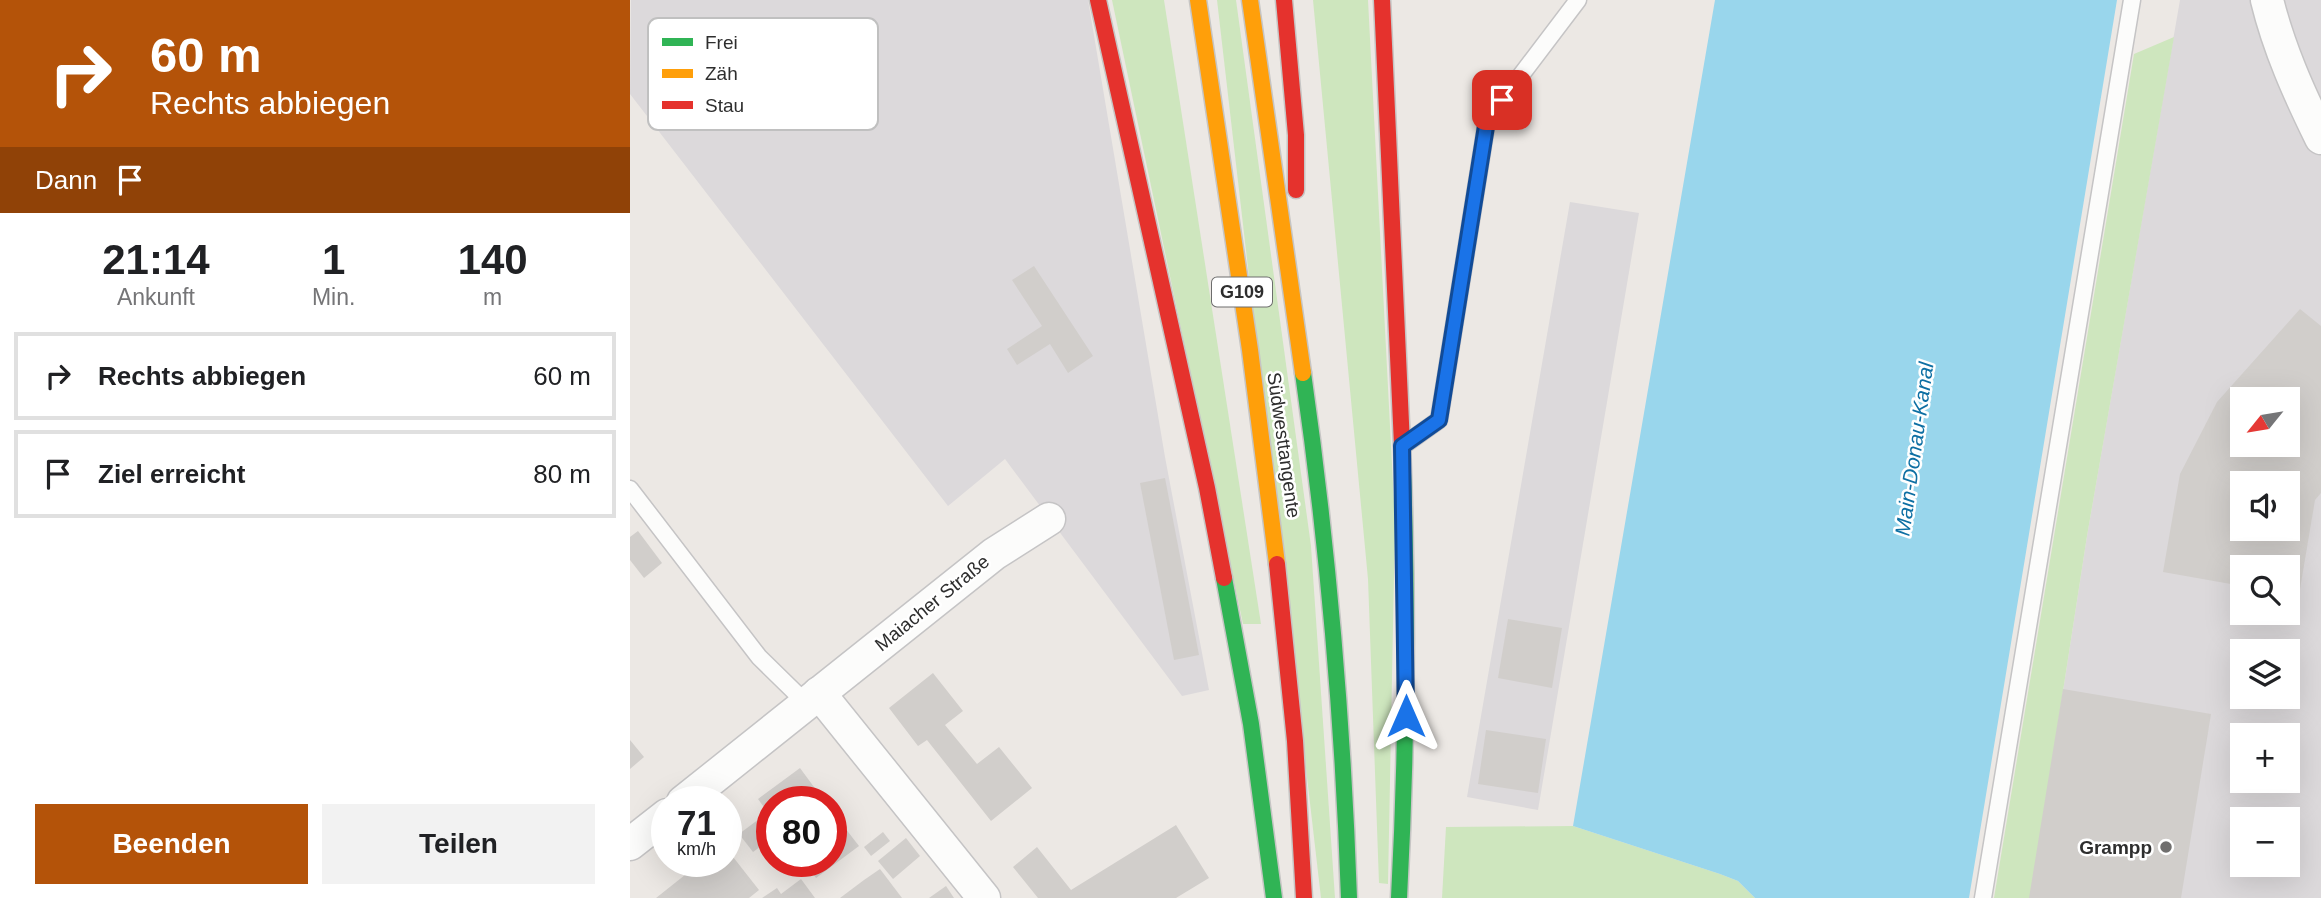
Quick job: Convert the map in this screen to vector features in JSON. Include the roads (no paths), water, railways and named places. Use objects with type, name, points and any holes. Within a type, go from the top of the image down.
[{"type":"highway","points":[[1098,0],[1207,488],[1251,724],[1274,898]]},
{"type":"highway","name":"Südwesttangente","points":[[1196,0],[1238,270],[1277,556],[1290,675],[1304,898]]},
{"type":"highway","name":"Südwesttangente","points":[[1250,0],[1295,312],[1333,619],[1342,733],[1349,898]]},
{"type":"highway","points":[[1284,0],[1296,135],[1295,312]]},
{"type":"highway","points":[[1382,0],[1405,541],[1406,741],[1399,898]]},
{"type":"street","points":[[2267,0],[2295,85],[2321,138]]},
{"type":"street","name":"Maiacher Straße","points":[[703,786],[994,554],[1049,519]]},
{"type":"street","points":[[812,698],[984,898]]},
{"type":"street","points":[[630,844],[651,828]]},
{"type":"lane","points":[[1402,446],[1439,420],[1487,120],[1578,0]]},
{"type":"lane","points":[[1983,898],[2132,0]]},
{"type":"lane","points":[[630,489],[759,657],[812,698]]},
{"type":"water","name":"Main-Donau-Kanal","points":[[1715,0],[2117,0],[1969,898],[1755,898],[1738,881],[1573,826]]},
{"type":"place","name":"Grampp","points":[[2166,847]]}]
